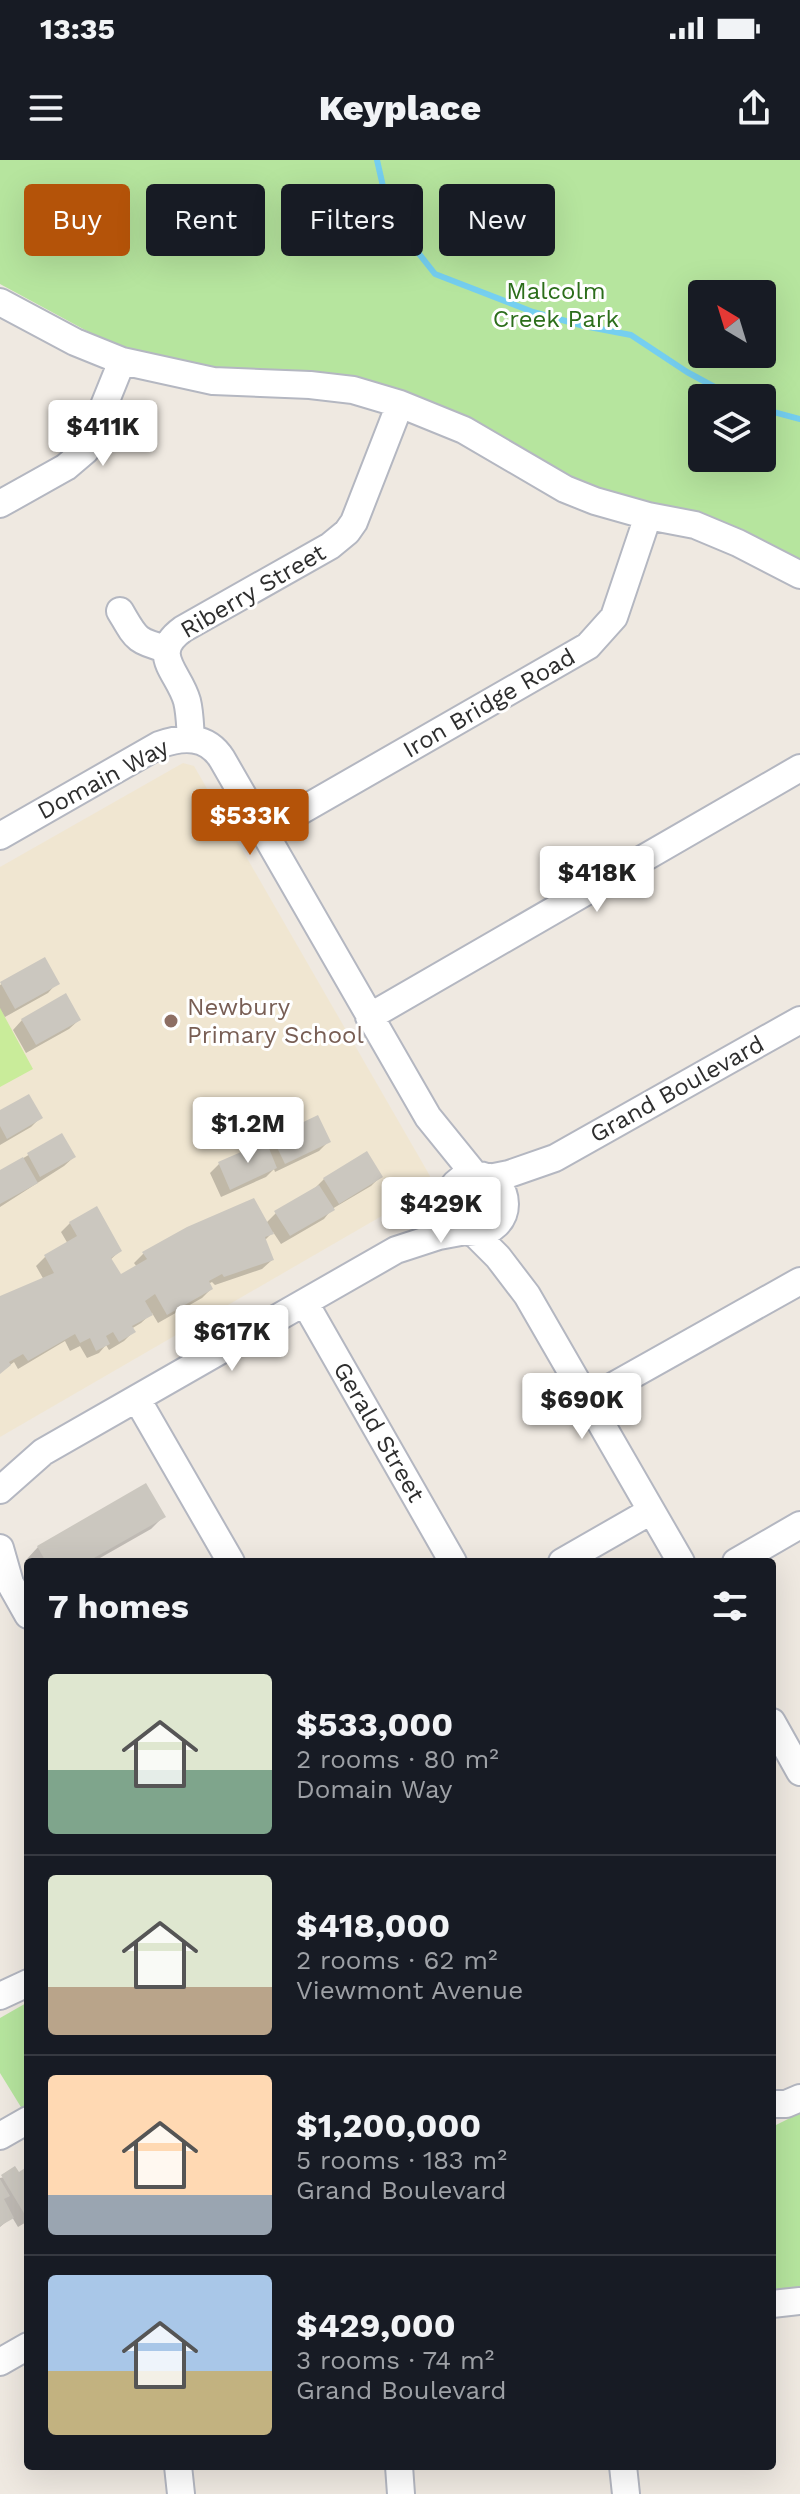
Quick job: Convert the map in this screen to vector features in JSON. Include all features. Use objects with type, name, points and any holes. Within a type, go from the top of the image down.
[{"type":"street","points":[[0,302],[75,342],[122,361],[213,381],[353,390],[400,404],[464,430],[565,489],[648,516],[695,525],[800,575]]},
{"type":"street","points":[[0,504],[66,467],[86,450],[122,361]]},
{"type":"street","name":"Riberry Street","points":[[191,739],[186,698],[168,662],[169,642],[183,629],[330,546],[347,532],[359,511],[400,404]]},
{"type":"street","name":"Iron Bridge Road","points":[[264,832],[588,646],[614,617],[648,516]]},
{"type":"street","name":"Riberry Street","points":[[120,611],[143,643],[167,649]]},
{"type":"street","name":"Domain Way","points":[[3,827],[159,745],[179,739],[203,742],[218,753],[428,1117],[482,1177]]},
{"type":"street","points":[[369,1017],[800,768]]},
{"type":"street","name":"Grand Boulevard","points":[[482,1177],[509,1174],[555,1158],[800,1020]]},
{"type":"street","name":"Domain Way","points":[[428,1117],[449,1195]]},
{"type":"street","name":"Grand Boulevard","points":[[503,1210],[523,1186],[555,1158]]},
{"type":"street","points":[[0,1467],[43,1452],[396,1250],[434,1218],[466,1177],[482,1177],[501,1189],[512,1256],[527,1295]]},
{"type":"street","points":[[449,1195],[448,1210],[454,1223],[470,1232],[498,1257],[527,1295],[679,1558]]},
{"type":"street","points":[[396,1250],[442,1235],[491,1228],[503,1210]]},
{"type":"street","points":[[588,1400],[800,1281]]},
{"type":"street","name":"Gerald Street","points":[[305,1303],[451,1558]]},
{"type":"street","points":[[137,1399],[229,1558]]},
{"type":"street","points":[[0,1490],[43,1452]]},
{"type":"street","points":[[569,1558],[651,1511]]},
{"type":"street","points":[[743,1558],[800,1525]]},
{"type":"street","points":[[0,1548],[5,1578],[24,1609]]},
{"type":"street","points":[[776,1729],[800,1771]]},
{"type":"street","points":[[0,1996],[24,1985]]},
{"type":"street","points":[[776,2104],[786,2104],[800,2098]]},
{"type":"street","points":[[0,2136],[24,2122]]},
{"type":"street","points":[[776,2304],[800,2301]]},
{"type":"street","points":[[0,2362],[24,2348]]},
{"type":"street","points":[[178,2470],[181,2494]]},
{"type":"street","points":[[399,2470],[401,2494]]},
{"type":"street","points":[[623,2470],[626,2494]]},
{"type":"shaded area","name":"Newbury Primary School","points":[[183,763],[194,766],[430,1176],[425,1191],[0,1437],[0,867]]},
{"type":"green space","name":"Malcolm Creek Park","points":[[0,160],[800,160],[800,563],[582,488],[457,414],[163,361],[98,337],[0,284]]},
{"type":"green space","points":[[0,1008],[33,1069],[0,1087]]},
{"type":"green space","points":[[24,2004],[24,2112],[0,2073],[0,2018]]},
{"type":"green space","points":[[800,2113],[800,2293],[776,2296],[776,2125]]},
{"type":"building","points":[[45,957],[60,984],[15,1009],[0,982]]},
{"type":"building","points":[[66,993],[81,1020],[36,1045],[21,1019]]},
{"type":"building","points":[[29,1094],[43,1118],[7,1139],[0,1126],[0,1110]]},
{"type":"building","points":[[318,1115],[331,1142],[285,1164],[272,1137]]},
{"type":"building","points":[[62,1133],[76,1157],[40,1177],[27,1153]]},
{"type":"building","points":[[266,1141],[277,1168],[230,1190],[218,1162]]},
{"type":"building","points":[[367,1151],[383,1177],[339,1204],[323,1178]]},
{"type":"building","points":[[23,1157],[38,1183],[0,1204],[0,1170]]},
{"type":"building","points":[[319,1185],[335,1210],[290,1236],[274,1211]]},
{"type":"building","points":[[254,1198],[274,1234],[265,1237],[274,1260],[224,1277],[222,1274],[209,1281],[213,1289],[167,1315],[155,1294],[145,1301],[153,1315],[132,1326],[136,1332],[119,1342],[113,1332],[106,1336],[110,1344],[96,1351],[90,1338],[80,1343],[75,1334],[28,1361],[23,1354],[9,1362],[11,1365],[0,1374],[0,1296],[54,1273],[44,1255],[77,1236],[69,1222],[97,1206],[122,1251],[111,1258],[121,1274],[147,1259],[142,1252],[187,1227]]},
{"type":"building","points":[[146,1483],[166,1517],[94,1558],[44,1558],[37,1546]]},
{"type":"building","points":[[15,2166],[19,2172],[24,2169],[24,2213],[1,2175]]},
{"type":"building","points":[[0,2179],[10,2196],[4,2199],[14,2218],[0,2226]]},
{"type":"waterway","points":[[377,160],[390,217],[435,274],[533,312],[631,335],[709,384]]},
{"type":"waterway","points":[[776,413],[800,419]]},
{"type":"place","name":"Newbury Primary School","points":[[171,1021]]}]
